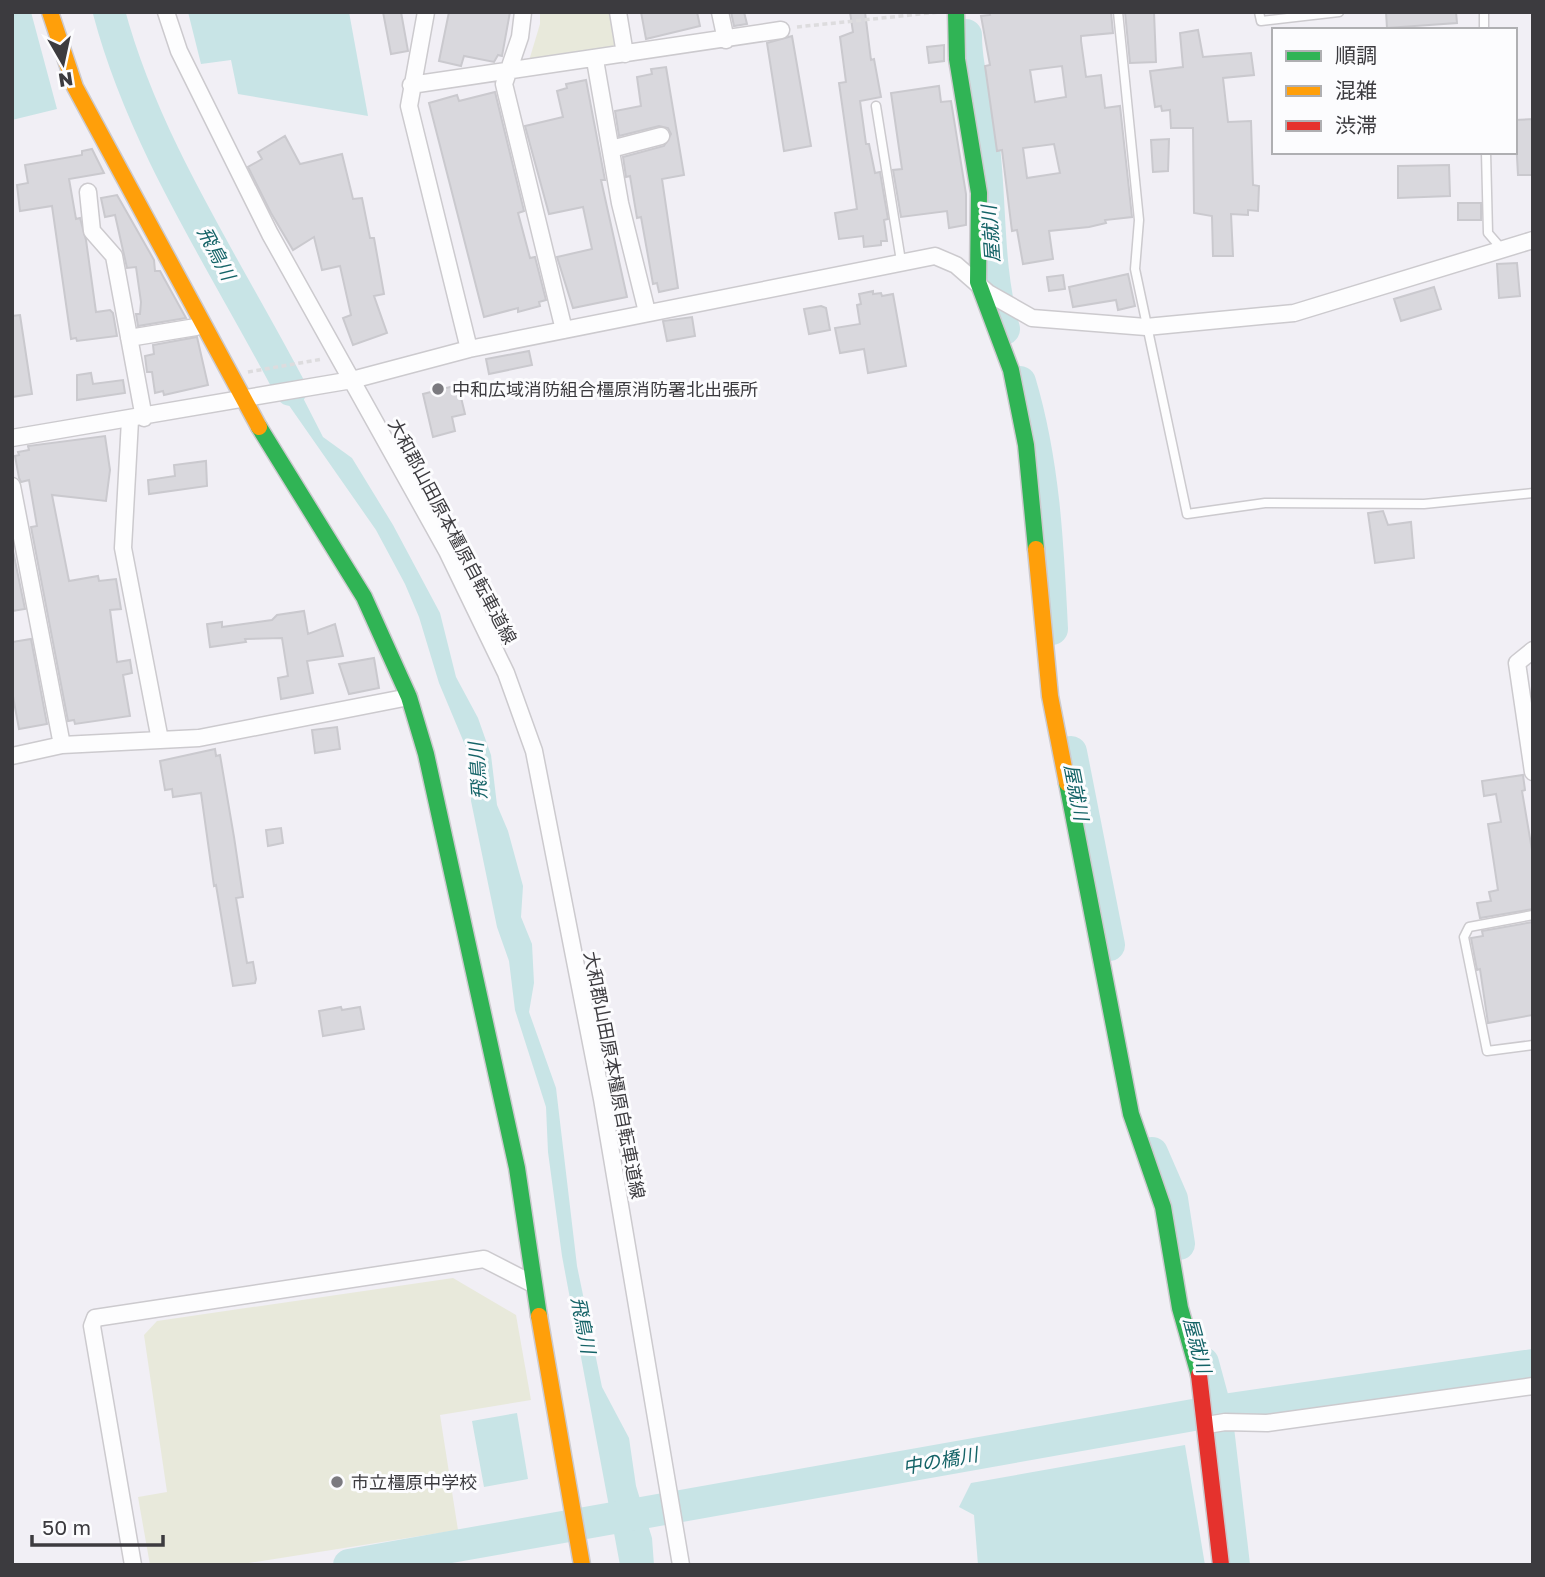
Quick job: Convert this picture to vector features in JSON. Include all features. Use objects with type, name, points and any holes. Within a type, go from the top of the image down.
[{"type":"street","points":[[50,12],[75,87],[219,351],[364,597],[409,697],[426,754],[517,1168],[533,1284],[582,1565]]},
{"type":"street","name":"大和郡山田原本橿原自転車道線","points":[[166,12],[179,51],[270,234],[347,381],[453,564],[506,673],[534,751],[602,1099],[681,1565]]},
{"type":"street","points":[[426,12],[409,106],[469,349]]},
{"type":"street","points":[[523,12],[520,37],[504,84],[564,330]]},
{"type":"street","points":[[618,12],[625,54]]},
{"type":"street","points":[[720,12],[726,40]]},
{"type":"street","points":[[956,12],[957,59],[979,193],[989,291],[1014,382],[1027,445],[1050,696],[1131,1114],[1163,1207],[1180,1308],[1215,1424],[1221,1565]]},
{"type":"street","points":[[411,85],[595,60],[781,30]]},
{"type":"street","points":[[595,60],[611,149],[647,312]]},
{"type":"street","points":[[611,149],[662,136]]},
{"type":"street","points":[[88,192],[92,232],[114,256],[129,338],[137,419],[123,548],[160,740]]},
{"type":"street","points":[[12,438],[137,419],[347,381],[469,349],[934,256],[956,265],[989,291],[1032,318],[1146,327],[1294,313],[1533,240]]},
{"type":"street","points":[[129,338],[196,327]]},
{"type":"street","points":[[12,486],[62,745]]},
{"type":"street","points":[[1533,650],[1517,663],[1533,772]]},
{"type":"street","points":[[12,756],[62,745],[199,738],[409,697]]},
{"type":"street","points":[[133,1565],[92,1326],[95,1318],[484,1259],[533,1284]]},
{"type":"street","points":[[1215,1424],[1267,1423],[1533,1386]]},
{"type":"lane","points":[[1118,12],[1139,220],[1135,269],[1187,514],[1265,503],[1412,505],[1533,493]]},
{"type":"lane","points":[[1259,12],[1261,21],[1339,12]]},
{"type":"lane","points":[[876,106],[901,261]]},
{"type":"lane","points":[[1486,154],[1488,233],[1501,248]]},
{"type":"lane","points":[[1533,915],[1469,927],[1464,937],[1487,1051],[1533,1045]]},
{"type":"path","points":[[781,30],[939,12]]},
{"type":"path","points":[[242,373],[330,358]]},
{"type":"shaded area","points":[[540,12],[611,12],[619,50],[528,64],[540,24]]},
{"type":"shaded area","name":"市立橿原中学校","points":[[453,1278],[516,1315],[531,1400],[440,1415],[458,1530],[236,1565],[150,1565],[138,1497],[167,1492],[144,1335],[157,1321]]},
{"type":"water","points":[[12,12],[31,12],[57,109],[12,120]]},
{"type":"water","points":[[188,12],[349,12],[368,116],[238,94],[231,60],[201,64]]},
{"type":"water","points":[[275,343],[323,437],[352,458],[393,525],[440,613],[456,677],[478,718],[491,755],[497,805],[508,831],[523,886],[521,917],[532,944],[534,983],[529,1012],[556,1088],[577,1266],[602,1387],[629,1438],[636,1486],[652,1538],[654,1565],[620,1565],[562,1256],[548,1152],[546,1107],[515,1010],[509,961],[497,927],[471,801],[470,757],[439,683],[419,617],[405,584],[376,530],[288,404],[268,363]]},
{"type":"water","points":[[517,1413],[528,1479],[484,1487],[472,1421]]},
{"type":"water","points":[[1185,1445],[1205,1565],[978,1565],[974,1515],[959,1507],[971,1483]]},
{"type":"building","points":[[383,12],[401,12],[408,51],[391,54]]},
{"type":"building","points":[[449,12],[510,12],[502,56],[498,55],[494,62],[464,56],[461,66],[439,61]]},
{"type":"building","points":[[641,12],[697,12],[700,26],[646,39]]},
{"type":"building","points":[[731,12],[744,12],[747,24],[734,26]]},
{"type":"building","points":[[850,12],[865,12],[871,60],[874,59],[881,97],[860,101],[866,144],[869,144],[875,173],[880,172],[888,219],[884,220],[887,241],[881,241],[881,245],[864,247],[863,236],[839,239],[835,213],[857,209],[839,83],[846,82],[840,37],[853,32]]},
{"type":"building","points":[[989,12],[1111,12],[1113,33],[1081,36],[1081,41],[1086,77],[1101,75],[1105,108],[1120,106],[1132,217],[1105,220],[1106,223],[1089,227],[1049,231],[1053,259],[1023,264],[1017,230],[1012,231],[1002,150],[997,151],[985,66],[990,65],[981,16],[990,15]],"holes":[[[1062,66],[1066,97],[1035,102],[1030,70]],[[1054,144],[1060,173],[1027,178],[1023,148]]]},
{"type":"building","points":[[1125,12],[1154,12],[1156,62],[1130,63]]},
{"type":"building","points":[[1386,12],[1456,12],[1457,23],[1387,28]]},
{"type":"building","points":[[1198,30],[1203,57],[1251,53],[1254,75],[1223,78],[1228,122],[1251,121],[1253,185],[1259,186],[1258,211],[1248,210],[1248,215],[1231,214],[1233,256],[1213,256],[1212,216],[1194,213],[1193,128],[1171,128],[1170,110],[1162,111],[1161,106],[1155,107],[1150,71],[1183,67],[1180,33]]},
{"type":"building","points":[[792,36],[811,146],[784,151],[767,43]]},
{"type":"building","points":[[944,45],[944,61],[929,63],[927,47]]},
{"type":"building","points":[[666,67],[684,175],[662,179],[678,288],[659,292],[657,283],[653,284],[641,217],[637,218],[630,176],[626,177],[623,157],[664,146],[671,134],[668,128],[659,126],[619,136],[615,111],[641,106],[637,77],[652,74],[651,69]]},
{"type":"building","points":[[586,80],[605,180],[601,180],[627,297],[573,308],[557,257],[592,249],[583,207],[549,214],[525,126],[563,117],[557,91],[567,88],[566,84]]},
{"type":"building","points":[[939,86],[941,102],[951,101],[966,194],[966,225],[949,228],[947,211],[901,217],[893,170],[902,169],[891,93]]},
{"type":"building","points":[[495,92],[524,211],[518,213],[530,258],[535,257],[546,300],[539,302],[540,306],[518,312],[518,308],[484,317],[429,103],[457,95],[459,101]]},
{"type":"building","points":[[1533,119],[1533,175],[1518,175],[1517,120]]},
{"type":"building","points":[[285,136],[300,164],[342,154],[353,199],[362,198],[370,238],[374,238],[384,294],[374,296],[387,333],[353,345],[343,318],[351,315],[340,266],[322,270],[314,237],[293,250],[271,213],[248,167],[262,159],[258,152]]},
{"type":"building","points":[[1169,139],[1168,171],[1153,172],[1151,140]]},
{"type":"building","points":[[92,149],[104,173],[69,179],[76,219],[80,218],[86,240],[96,312],[110,310],[113,313],[117,336],[77,341],[76,338],[71,339],[52,206],[20,211],[17,185],[28,183],[25,165],[82,155],[82,151]]},
{"type":"building","points":[[1449,165],[1450,196],[1398,198],[1398,166]]},
{"type":"building","points":[[117,195],[154,260],[155,271],[160,271],[186,318],[138,326],[136,314],[140,314],[141,302],[136,267],[127,268],[115,215],[105,217],[101,198]]},
{"type":"building","points":[[1458,203],[1481,203],[1481,220],[1458,220]]},
{"type":"building","points":[[1517,263],[1520,296],[1499,298],[1497,264]]},
{"type":"building","points":[[1128,274],[1135,306],[1118,310],[1116,300],[1073,307],[1069,287]]},
{"type":"building","points":[[1063,275],[1065,289],[1049,291],[1047,277]]},
{"type":"building","points":[[1434,287],[1441,309],[1401,321],[1394,299]]},
{"type":"building","points":[[873,291],[873,294],[881,293],[882,296],[893,294],[906,366],[868,373],[864,349],[840,353],[835,328],[860,324],[857,305],[861,304],[859,294]]},
{"type":"building","points":[[821,306],[826,308],[830,330],[809,334],[804,309]]},
{"type":"building","points":[[20,315],[32,394],[12,397],[12,316]]},
{"type":"building","points":[[692,317],[695,336],[667,341],[663,321]]},
{"type":"building","points":[[197,337],[208,385],[164,395],[163,391],[155,393],[152,372],[147,372],[145,356],[154,354],[153,345]]},
{"type":"building","points":[[529,351],[532,365],[489,374],[486,359]]},
{"type":"building","points":[[91,373],[93,384],[123,380],[125,393],[77,400],[77,375]]},
{"type":"building","points":[[458,385],[465,414],[452,417],[455,431],[433,437],[423,394]]},
{"type":"building","points":[[105,436],[110,470],[106,501],[52,495],[69,581],[98,576],[99,581],[116,579],[121,609],[110,610],[117,662],[130,660],[132,673],[123,675],[130,716],[75,724],[74,720],[68,721],[31,527],[37,526],[29,480],[21,482],[15,456],[19,455],[18,452],[29,450],[28,446]]},
{"type":"building","points":[[206,461],[207,486],[149,494],[148,480],[175,476],[174,465]]},
{"type":"building","points":[[1383,511],[1388,525],[1411,522],[1414,558],[1375,563],[1368,513]]},
{"type":"building","points":[[12,546],[25,609],[12,611]]},
{"type":"building","points":[[304,611],[308,634],[335,624],[343,656],[307,661],[313,693],[281,699],[278,678],[288,676],[282,638],[245,639],[246,642],[210,647],[207,624],[222,622],[222,627],[272,620],[277,615]]},
{"type":"building","points":[[31,639],[47,724],[19,729],[12,691],[12,642]]},
{"type":"building","points":[[374,658],[379,688],[349,694],[339,664]]},
{"type":"building","points":[[337,727],[340,749],[315,753],[312,730]]},
{"type":"building","points":[[215,749],[216,756],[220,755],[243,897],[236,898],[247,963],[253,962],[256,979],[255,983],[233,986],[216,885],[214,886],[201,793],[173,797],[172,789],[165,790],[160,761]]},
{"type":"building","points":[[1523,775],[1525,790],[1522,791],[1533,856],[1533,909],[1480,918],[1477,903],[1491,901],[1489,892],[1498,890],[1488,824],[1501,822],[1496,794],[1484,796],[1482,781]]},
{"type":"building","points":[[281,828],[283,843],[268,846],[266,830]]},
{"type":"building","points":[[1533,922],[1533,1015],[1488,1023],[1480,969],[1477,970],[1471,938],[1483,936],[1482,931]]},
{"type":"building","points":[[341,1007],[342,1010],[360,1007],[364,1029],[323,1036],[319,1011]]},
{"type":"waterway","name":"飛鳥川","points":[[109,12],[144,111],[166,158],[291,390]]},
{"type":"waterway","name":"屋就川","points":[[966,35],[968,63],[984,147],[990,239],[1004,329]]},
{"type":"waterway","name":"屋就川","points":[[1020,382],[1040,473],[1052,629]]},
{"type":"waterway","name":"屋就川","points":[[1071,752],[1109,945]]},
{"type":"waterway","name":"屋就川","points":[[1152,1153],[1172,1199],[1179,1244]]},
{"type":"waterway","name":"屋就川","points":[[1203,1363],[1216,1411],[1234,1565]]},
{"type":"waterway","name":"中の橋川","points":[[349,1565],[1216,1411],[1533,1365]]},
{"type":"traffic: fast","points":[[956,12],[957,59],[979,193],[978,282],[1011,370],[1026,445],[1036,549]]},
{"type":"traffic: fast","points":[[259,427],[364,597],[409,697],[426,754],[517,1168],[539,1316]]},
{"type":"traffic: fast","points":[[1067,783],[1131,1114],[1163,1207],[1180,1308],[1199,1375]]},
{"type":"traffic: slow","points":[[50,12],[75,87],[259,427]]},
{"type":"traffic: slow","points":[[1036,549],[1050,696],[1067,783]]},
{"type":"traffic: slow","points":[[539,1316],[582,1565]]},
{"type":"traffic: jam","points":[[1199,1375],[1221,1565]]},
{"type":"place","name":"中和広域消防組合橿原消防署北出張所","points":[[438,389]]},
{"type":"place","name":"市立橿原中学校","points":[[337,1482]]}]
